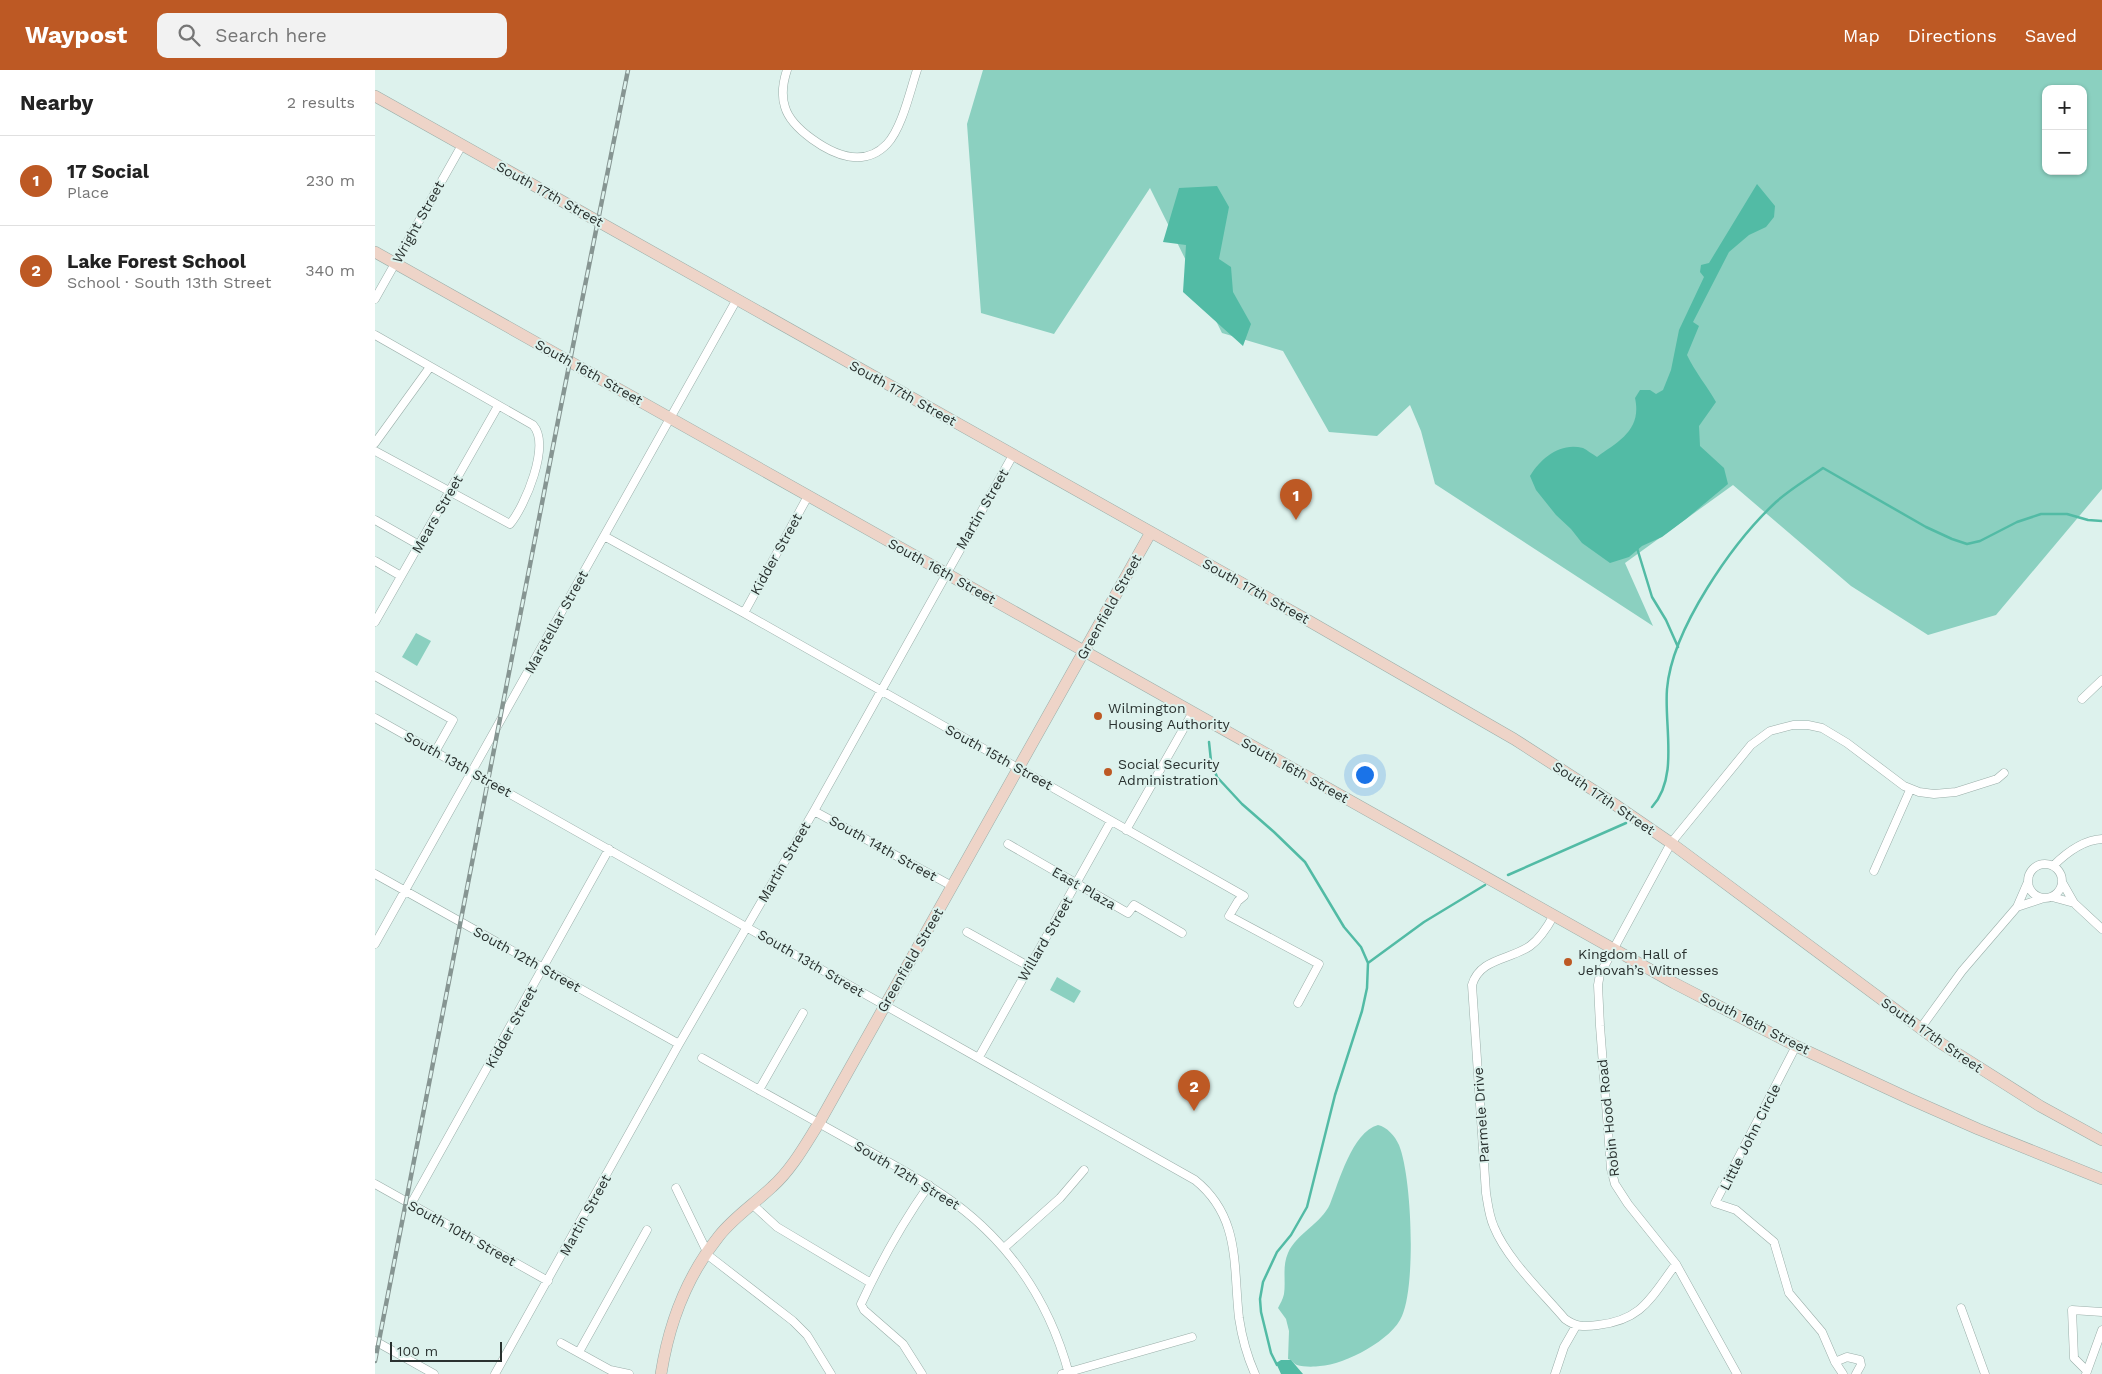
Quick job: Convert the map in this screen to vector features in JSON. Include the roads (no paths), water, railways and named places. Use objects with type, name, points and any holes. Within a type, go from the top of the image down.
[{"type":"main road","name":"South 17th Street","points":[[375,96],[1475,716],[1597,792],[1671,844],[1920,1029],[1996,1079],[2102,1140]]},
{"type":"main road","name":"South 16th Street","points":[[375,252],[1675,983],[1796,1046],[1971,1126],[2102,1179]]},
{"type":"main road","name":"Greenfield Street","points":[[661,1374],[665,1346],[677,1308],[688,1283],[719,1235],[751,1204],[773,1187],[786,1172],[819,1123],[1151,532]]},
{"type":"street","points":[[787,70],[783,97],[789,116],[805,134],[824,148],[852,158],[871,155],[883,148],[891,139],[900,123],[917,70]]},
{"type":"street","name":"Wright Street","points":[[375,299],[461,145]]},
{"type":"street","name":"Marstellar Street","points":[[375,944],[737,299]]},
{"type":"street","points":[[375,335],[533,425],[538,433],[539,454],[531,483],[517,514],[510,524],[375,450]]},
{"type":"street","points":[[375,444],[430,367]]},
{"type":"street","name":"Mears Street","points":[[375,622],[498,406]]},
{"type":"street","name":"Martin Street","points":[[495,1374],[679,1044],[814,810],[1013,455]]},
{"type":"street","name":"Kidder Street","points":[[743,613],[808,496]]},
{"type":"street","points":[[375,520],[419,545]]},
{"type":"street","name":"South 15th Street","points":[[604,536],[1018,767],[1244,896],[1229,916],[1319,964],[1298,1003]]},
{"type":"street","points":[[375,561],[401,576]]},
{"type":"street","points":[[375,604],[383,609]]},
{"type":"street","points":[[375,676],[453,720],[435,752]]},
{"type":"street","points":[[2083,699],[2102,680]]},
{"type":"street","points":[[1126,830],[1193,712]]},
{"type":"street","name":"South 13th Street","points":[[375,718],[609,848],[1185,1174],[1207,1191],[1219,1206],[1229,1228],[1235,1261],[1241,1329],[1255,1374]]},
{"type":"street","name":"Robin Hood Road","points":[[1737,1374],[1676,1264],[1618,1190],[1611,1169],[1597,985],[1600,974],[1671,844],[1751,745],[1770,731],[1781,727],[1808,725],[1823,728],[1847,743],[1910,790]]},
{"type":"street","points":[[1874,871],[1910,790],[1934,794],[1956,792],[1997,779],[2004,773]]},
{"type":"street","name":"South 14th Street","points":[[814,810],[952,886]]},
{"type":"street","name":"Willard Street","points":[[979,1058],[1111,821]]},
{"type":"street","points":[[2053,866],[2076,848],[2091,841],[2102,840]]},
{"type":"street","name":"East Plaza","points":[[1008,844],[1128,914],[1134,905],[1182,933]]},
{"type":"street","name":"Kidder Street","points":[[411,1204],[609,848]]},
{"type":"street","points":[[1920,1029],[1962,971],[2017,907],[2027,884],[2029,873],[2036,866],[2045,864],[2053,866],[2060,873],[2062,882],[2075,903],[2102,929]]},
{"type":"street","name":"South 12th Street","points":[[375,874],[679,1044]]},
{"type":"street","points":[[2052,897],[2060,890],[2062,882]]},
{"type":"street","points":[[2027,884],[2032,894],[2041,898]]},
{"type":"street","points":[[2017,907],[2041,898],[2052,897],[2075,903]]},
{"type":"street","name":"Parmele Drive","points":[[1554,915],[1542,934],[1531,945],[1490,963],[1479,971],[1472,986],[1472,1000],[1489,1215],[1501,1242],[1512,1257],[1565,1319],[1576,1326]]},
{"type":"street","points":[[967,932],[1029,967]]},
{"type":"street","points":[[759,1090],[803,1013]]},
{"type":"street","name":"Little John Circle","points":[[1796,1046],[1715,1204],[1736,1210],[1774,1242],[1789,1293],[1821,1332],[1835,1362],[1843,1374]]},
{"type":"street","name":"South 12th Street","points":[[702,1058],[929,1185],[973,1217],[1004,1248],[1028,1279],[1054,1328],[1066,1373]]},
{"type":"street","points":[[1004,1248],[1060,1198],[1084,1170]]},
{"type":"street","name":"South 10th Street","points":[[375,1184],[548,1281]]},
{"type":"street","points":[[922,1374],[903,1344],[861,1304],[914,1207],[929,1185]]},
{"type":"street","points":[[676,1188],[707,1252],[718,1264],[793,1321],[807,1335],[831,1374]]},
{"type":"street","points":[[751,1204],[777,1227],[871,1283]]},
{"type":"street","points":[[579,1352],[647,1230]]},
{"type":"street","points":[[1555,1374],[1565,1347],[1576,1326],[1600,1325],[1628,1318],[1644,1307],[1676,1264]]},
{"type":"street","points":[[1961,1308],[1985,1374]]},
{"type":"street","points":[[2102,1312],[2072,1310],[2074,1358],[2087,1373],[2102,1330]]},
{"type":"street","points":[[1066,1373],[1192,1337]]},
{"type":"street","points":[[375,1341],[434,1374]]},
{"type":"street","points":[[561,1343],[611,1370],[629,1374]]},
{"type":"street","points":[[1835,1362],[1847,1357],[1860,1360],[1861,1366],[1856,1374]]},
{"type":"waterway","points":[[1652,807],[1660,795],[1668,767],[1667,689],[1671,665],[1692,614],[1724,563],[1759,519],[1781,497],[1823,468],[1926,527],[1967,544],[1980,541],[2017,522],[2041,514],[2067,514],[2088,520],[2102,521]]},
{"type":"waterway","points":[[1638,547],[1652,597],[1666,620],[1678,647]]},
{"type":"waterway","points":[[1209,742],[1211,761],[1217,777],[1242,804],[1305,862],[1344,927],[1361,947],[1368,963],[1367,988],[1362,1011],[1335,1095],[1307,1207],[1291,1235],[1277,1252],[1263,1282],[1260,1299],[1261,1312],[1271,1353],[1277,1365]]},
{"type":"waterway","points":[[1508,875],[1626,823]]},
{"type":"waterway","points":[[1368,963],[1424,922],[1485,885]]},
{"type":"railway","points":[[375,1361],[628,70]]},
{"type":"place","name":"17 Social","points":[[1296,520]]},
{"type":"place","name":"Wilmington Housing Authority","points":[[1098,716]]},
{"type":"place","name":"Social Security Administration","points":[[1108,772]]},
{"type":"place","name":"Kingdom Hall of Jehovah’s Witnesses","points":[[1568,962]]},
{"type":"place","name":"Lake Forest School","points":[[1194,1111]]}]
